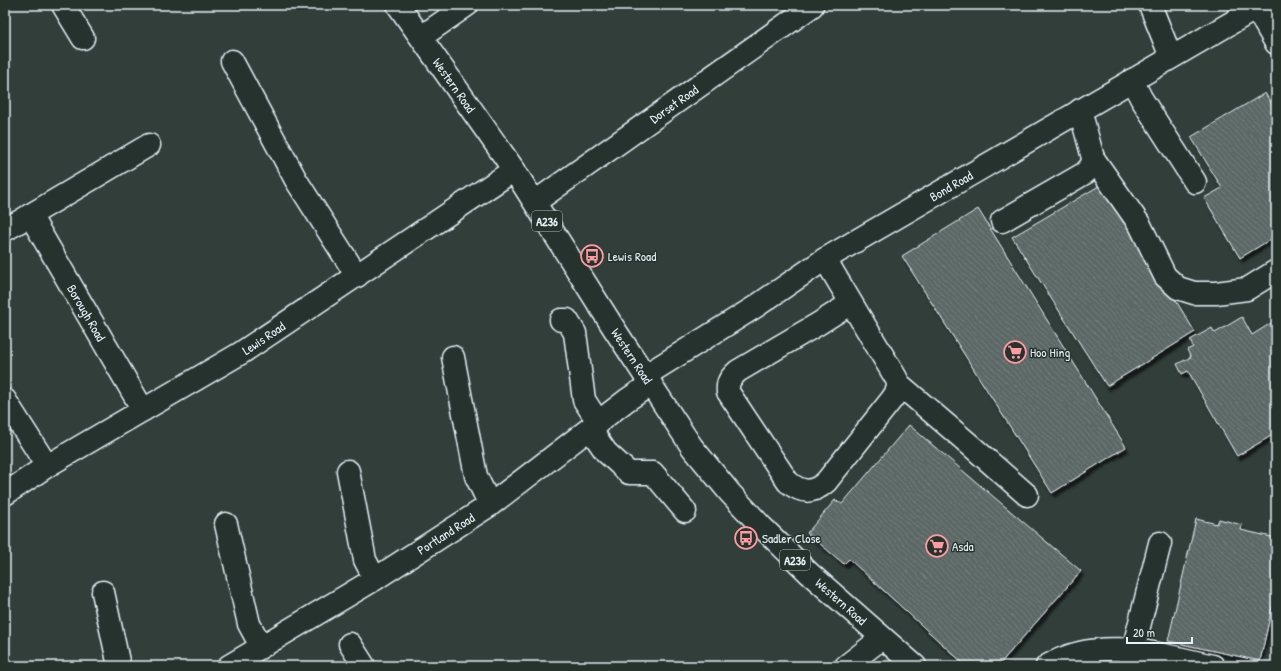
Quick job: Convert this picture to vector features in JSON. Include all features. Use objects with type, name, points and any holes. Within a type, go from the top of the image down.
[{"type":"street","points":[[63,5],[83,38]]},
{"type":"street","name":"Western Road","points":[[398,5],[514,170],[683,436],[730,493],[762,527],[809,573],[915,666]]},
{"type":"street","points":[[421,36],[467,5]]},
{"type":"street","points":[[1150,5],[1171,57]]},
{"type":"street","name":"Dorset Road","points":[[535,202],[812,6]]},
{"type":"street","points":[[1259,7],[1276,43]]},
{"type":"street","name":"Bond Road","points":[[648,380],[825,259],[1259,7]]},
{"type":"street","points":[[232,61],[296,180],[357,276]]},
{"type":"street","points":[[1132,80],[1141,98],[1195,182]]},
{"type":"street","points":[[1080,110],[1093,158],[1140,225],[1165,276],[1178,288],[1194,293],[1216,293],[1247,289],[1276,271]]},
{"type":"street","points":[[5,230],[149,146]]},
{"type":"street","points":[[1002,220],[1085,173],[1092,165],[1093,158]]},
{"type":"street","name":"Lewis Road","points":[[5,494],[47,466],[241,353],[514,170]]},
{"type":"street","name":"Borough Road","points":[[30,215],[143,410]]},
{"type":"street","points":[[825,259],[897,381],[1027,495]]},
{"type":"street","points":[[850,302],[818,324],[738,371],[731,377],[728,383],[728,392],[788,482],[797,489],[808,491],[819,488],[826,482],[892,399],[896,393],[897,381]]},
{"type":"street","points":[[561,320],[567,320],[575,333],[584,400],[606,452],[629,473],[653,473],[685,511]]},
{"type":"street","points":[[453,357],[476,476],[490,506]]},
{"type":"street","name":"Portland Road","points":[[228,666],[375,579],[490,506],[627,400],[648,380]]},
{"type":"street","points":[[5,400],[47,466]]},
{"type":"street","points":[[348,471],[365,560],[375,579]]},
{"type":"street","points":[[226,524],[249,624],[261,646]]},
{"type":"street","points":[[1130,658],[1160,543]]},
{"type":"street","points":[[103,592],[119,666]]},
{"type":"street","points":[[846,666],[882,638]]},
{"type":"street","points":[[350,644],[364,666]]},
{"type":"street","points":[[1047,666],[1074,653],[1114,649],[1130,658],[1149,651],[1213,666]]},
{"type":"building","points":[[1265,93],[1276,111],[1276,236],[1240,258],[1204,198],[1222,188],[1191,137]]},
{"type":"building","points":[[1104,183],[1195,332],[1107,386],[1012,237]]},
{"type":"building","name":"Hoo Hing","points":[[978,209],[1126,447],[1052,493],[902,256]]},
{"type":"building","points":[[1242,317],[1252,335],[1276,320],[1276,433],[1237,456],[1188,371],[1182,374],[1177,364],[1191,357],[1187,350],[1193,347],[1190,340],[1212,328],[1215,333]]},
{"type":"building","name":"Asda","points":[[909,425],[1081,571],[998,666],[966,666],[849,559],[844,564],[807,533],[835,500],[842,504]]},
{"type":"building","points":[[1196,519],[1217,524],[1219,519],[1242,525],[1241,530],[1276,538],[1276,590],[1260,661],[1168,641]]},
{"type":"place","name":"Lewis Road","points":[[592,256]]},
{"type":"place","name":"Hoo Hing","points":[[1015,352]]},
{"type":"place","name":"Sadler Close","points":[[746,538]]},
{"type":"place","name":"Asda","points":[[937,546]]}]
